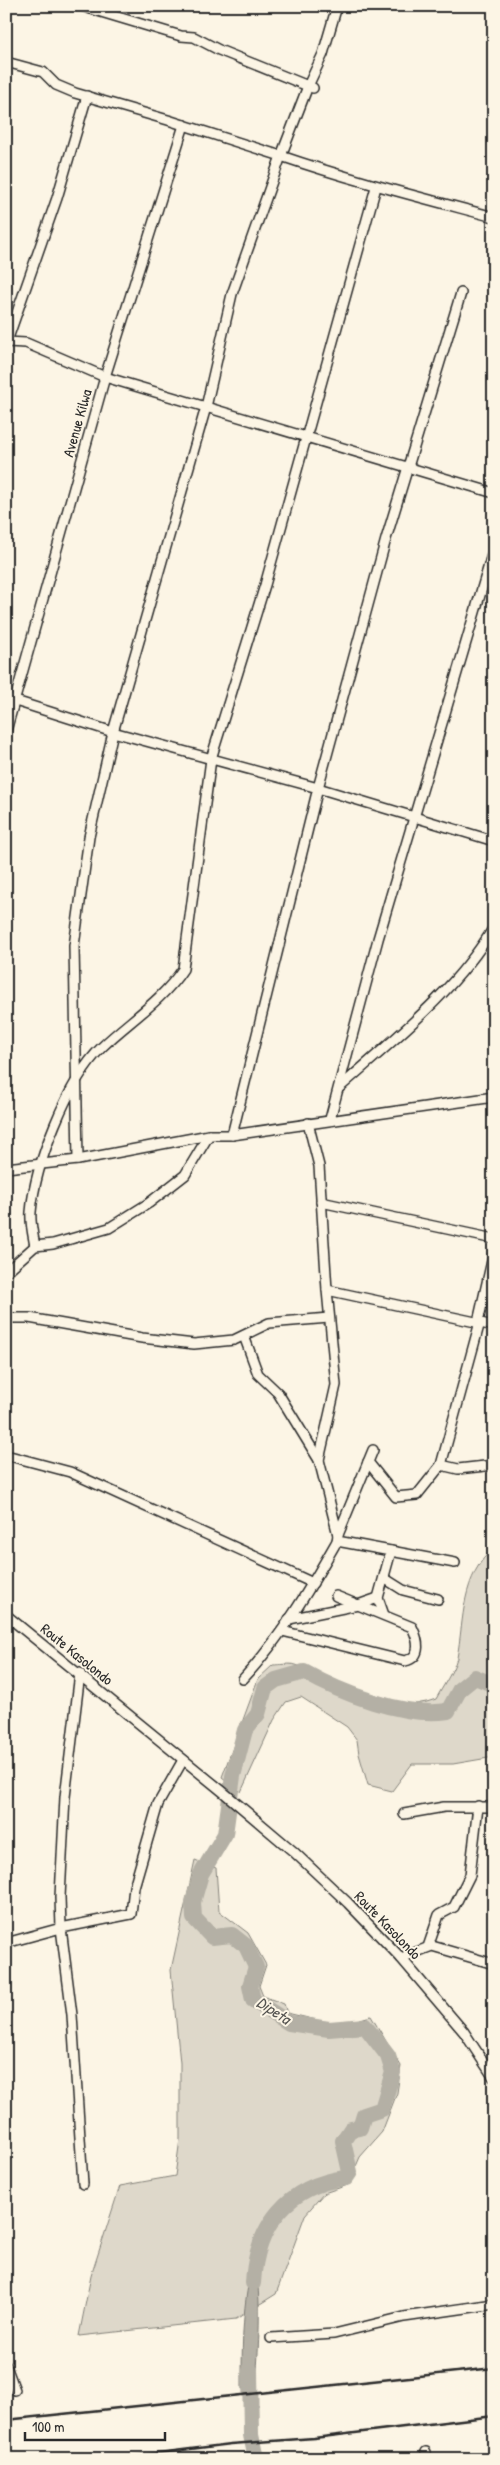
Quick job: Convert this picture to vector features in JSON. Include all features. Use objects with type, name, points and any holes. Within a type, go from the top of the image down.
[{"type":"street","points":[[81,6],[181,36],[194,37],[219,50],[310,87]]},
{"type":"street","points":[[78,1160],[74,946],[89,837],[113,732],[206,407],[232,294],[281,156],[323,54],[337,6]]},
{"type":"street","points":[[6,62],[43,72],[56,85],[87,96],[376,187],[473,210],[494,217]]},
{"type":"street","points":[[87,96],[57,198],[6,343],[26,343],[105,377],[494,493]]},
{"type":"street","name":"Avenue Kilwa","points":[[6,731],[10,699],[105,377],[184,125]]},
{"type":"street","points":[[35,1246],[30,1215],[42,1164],[56,1118],[76,1081],[100,1049],[170,988],[183,969],[211,759],[265,585],[376,187]]},
{"type":"street","points":[[232,1135],[318,788],[383,549],[461,293]]},
{"type":"street","points":[[330,1119],[366,981],[413,817],[494,548]]},
{"type":"street","points":[[10,699],[113,732],[318,788],[494,841]]},
{"type":"street","points":[[339,1088],[418,1019],[459,973],[494,927]]},
{"type":"street","points":[[6,1168],[78,1160],[209,1135],[232,1135],[494,1096]]},
{"type":"street","points":[[308,1123],[319,1166],[329,1318],[336,1385],[318,1460]]},
{"type":"street","points":[[6,1272],[35,1246],[53,1244],[109,1228],[133,1213],[184,1174],[209,1135]]},
{"type":"street","points":[[321,1202],[494,1238]]},
{"type":"street","points":[[368,1462],[396,1497],[405,1498],[417,1495],[441,1465],[479,1322],[494,1252]]},
{"type":"street","points":[[327,1290],[494,1326]]},
{"type":"street","points":[[6,1318],[30,1318],[142,1338],[194,1344],[234,1340],[269,1323],[329,1318]]},
{"type":"street","points":[[244,1336],[258,1374],[278,1393],[318,1460],[337,1538]]},
{"type":"street","points":[[243,1679],[269,1651],[312,1583],[337,1538],[373,1450]]},
{"type":"street","points":[[6,1455],[70,1472],[312,1583]]},
{"type":"street","points":[[441,1465],[458,1469],[494,1465]]},
{"type":"street","points":[[337,1538],[391,1551],[455,1563]]},
{"type":"street","points":[[384,1615],[378,1598],[391,1551]]},
{"type":"street","points":[[384,1578],[403,1590],[438,1599]]},
{"type":"street","points":[[282,1631],[405,1661],[411,1660],[417,1652],[419,1641],[412,1627],[336,1596]]},
{"type":"street","points":[[289,1619],[358,1605],[378,1598]]},
{"type":"street","name":"Route Kasolondo","points":[[6,1615],[80,1673],[294,1852],[401,1958],[464,2032],[494,2078]]},
{"type":"street","points":[[80,1673],[65,1797],[61,1928],[72,2015],[83,2184]]},
{"type":"street","points":[[6,1943],[61,1928],[131,1914],[140,1863],[158,1804],[183,1760]]},
{"type":"street","points":[[428,1948],[439,1915],[454,1907],[470,1875],[478,1806]]},
{"type":"street","points":[[404,1814],[444,1807],[494,1807]]},
{"type":"street","points":[[401,1958],[432,1946],[494,1964]]},
{"type":"street","points":[[271,2338],[334,2334],[404,2317],[494,2304]]},
{"type":"street","points":[[6,2366],[15,2390]]},
{"type":"shaded area","points":[[494,1548],[494,1757],[453,1764],[412,1764],[392,1791],[368,1785],[357,1740],[347,1727],[301,1697],[286,1702],[274,1720],[241,1792],[222,1777],[258,1679],[273,1665],[296,1665],[365,1694],[400,1704],[418,1704],[436,1699],[457,1658],[466,1599],[475,1571]]},
{"type":"shaded area","points":[[195,1860],[216,1868],[219,1911],[248,1933],[266,1965],[259,1986],[263,1996],[284,2004],[287,2013],[338,2025],[371,2016],[401,2066],[397,2093],[382,2132],[360,2157],[348,2185],[324,2193],[305,2215],[276,2294],[236,2319],[79,2336],[91,2276],[120,2186],[175,2176],[180,2139],[180,2063],[171,1970]]},
{"type":"shaded area","points":[[254,2260],[259,2308],[256,2389],[242,2389],[245,2307]]},
{"type":"waterway","name":"Dipeta","points":[[253,2283],[255,2262],[261,2244],[268,2227],[279,2212],[292,2199],[307,2189],[325,2182],[346,2178],[350,2172],[343,2141],[351,2129],[360,2128],[364,2115],[382,2109],[393,2072],[388,2056],[365,2026],[329,2029],[289,2023],[253,2000],[250,1986],[256,1967],[246,1946],[232,1935],[212,1937],[194,1918],[193,1902],[201,1874],[225,1834],[233,1776],[245,1730],[258,1714],[265,1688],[276,1680],[304,1672],[354,1695],[374,1702],[413,1711],[448,1711],[460,1689],[475,1677],[494,1685]]},
{"type":"waterway","name":"Dipeta","points":[[250,2370],[251,2435],[256,2459]]},
{"type":"railway","points":[[6,2420],[494,2368]]},
{"type":"railway","points":[[110,2459],[231,2444],[314,2438],[494,2416]]}]
